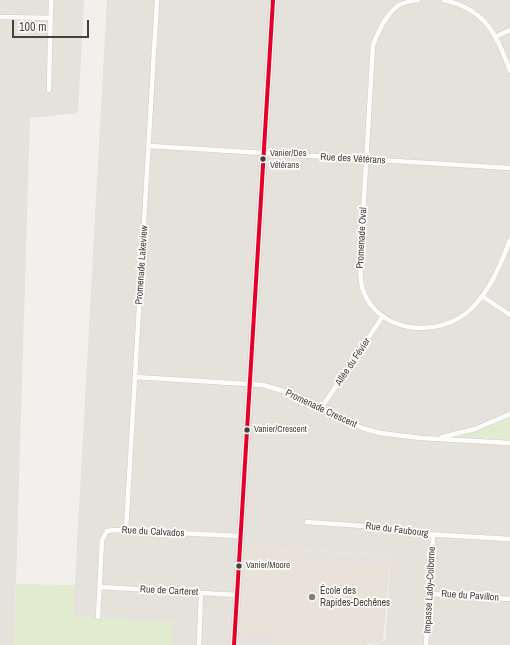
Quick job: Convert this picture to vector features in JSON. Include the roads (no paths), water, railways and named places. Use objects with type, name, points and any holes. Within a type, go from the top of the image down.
[{"type":"street","points":[[49,90],[51,0]]},
{"type":"street","name":"Promenade Lakeview","points":[[126,530],[157,0]]},
{"type":"street","points":[[234,645],[251,384],[273,0]]},
{"type":"street","name":"Promenade Oval","points":[[418,0],[399,2],[379,29],[373,45],[360,265],[362,289],[375,310],[400,325],[416,328],[431,328],[446,325],[460,318],[482,296],[501,262],[510,240]]},
{"type":"street","points":[[444,0],[458,3],[473,11],[486,22],[497,36],[510,71]]},
{"type":"street","points":[[0,17],[50,18]]},
{"type":"street","points":[[497,36],[510,30]]},
{"type":"street","name":"Rue des Vétérans","points":[[149,146],[510,168]]},
{"type":"street","points":[[482,296],[510,315]]},
{"type":"street","name":"Allée du Févier","points":[[322,407],[383,316]]},
{"type":"street","name":"Promenade Crescent","points":[[135,377],[251,384],[274,388],[322,407],[368,430],[399,436],[510,443]]},
{"type":"street","name":"Promenade Crescent","points":[[435,439],[475,429],[510,414]]},
{"type":"street","name":"Rue du Faubourg","points":[[307,522],[392,528],[402,533],[510,539]]},
{"type":"street","name":"Rue du Calvados","points":[[98,617],[102,540],[104,534],[110,530],[240,536]]},
{"type":"street","name":"Impasse Lady-Colborne","points":[[426,645],[433,534]]},
{"type":"street","name":"Rue de Carteret","points":[[100,587],[237,595]]},
{"type":"street","points":[[199,645],[201,593]]},
{"type":"street","name":"Rue du Pavillon","points":[[430,594],[510,599]]},
{"type":"place","name":"Vanier/Des Vétérans","points":[[263,159]]},
{"type":"place","name":"Vanier/Crescent","points":[[247,430]]},
{"type":"place","name":"Vanier/Moore","points":[[239,566]]},
{"type":"place","name":"École des Rapides-Dechênes","points":[[312,597]]}]
